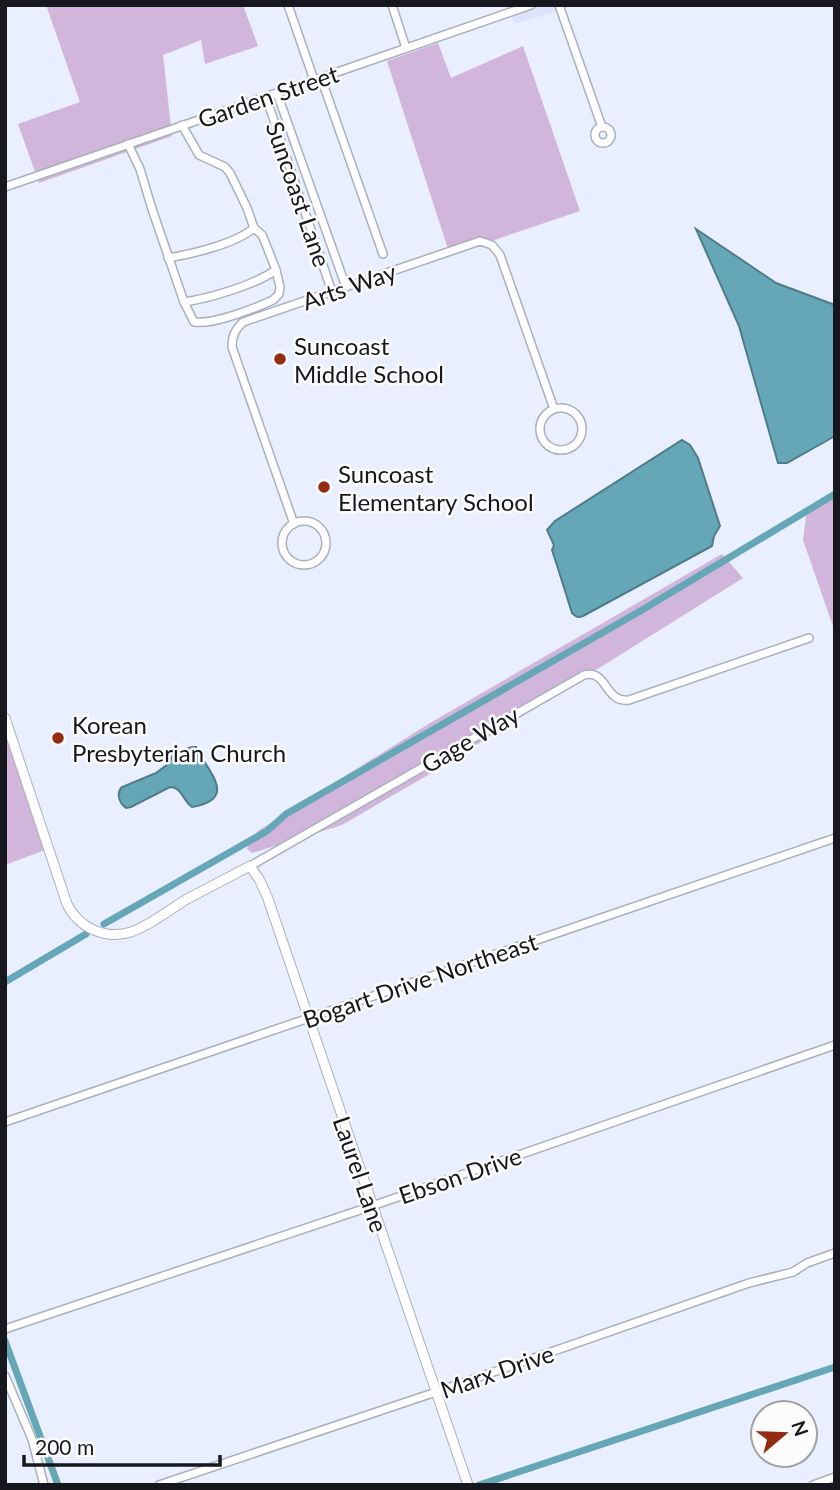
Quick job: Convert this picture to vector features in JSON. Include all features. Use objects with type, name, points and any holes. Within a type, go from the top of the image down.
[{"type":"street","points":[[288,5],[383,254]]},
{"type":"street","points":[[391,5],[406,48]]},
{"type":"street","name":"Garden Street","points":[[5,187],[531,5]]},
{"type":"street","points":[[559,5],[601,127]]},
{"type":"street","name":"Suncoast Lane","points":[[277,93],[346,287]]},
{"type":"street","name":"Suncoast Lane","points":[[266,97],[332,292]]},
{"type":"street","points":[[128,144],[140,169],[184,302],[194,322],[202,323],[273,300],[281,287],[276,270],[262,236],[254,229],[230,173],[225,167],[199,155],[182,125]]},
{"type":"street","points":[[169,258],[231,241],[254,229]]},
{"type":"street","name":"Arts Way","points":[[294,524],[232,346],[232,337],[243,322],[480,241],[492,245],[500,254],[554,409]]},
{"type":"street","points":[[184,302],[264,278],[276,270]]},
{"type":"street","points":[[554,409],[573,411],[581,422],[582,435],[575,446],[562,451],[550,448],[539,430],[543,417],[554,409]]},
{"type":"street","points":[[294,524],[314,524],[323,534],[323,554],[313,563],[298,565],[286,556],[282,542],[284,534],[294,524]]},
{"type":"street","name":"Gage Way","points":[[5,718],[70,911],[82,924],[96,931],[127,933],[250,866],[584,675],[591,673],[598,676],[615,698],[629,700],[809,638]]},
{"type":"street","name":"Bogart Drive Northeast","points":[[5,1122],[835,838]]},
{"type":"street","name":"Laurel Lane","points":[[250,866],[264,887],[468,1485]]},
{"type":"street","name":"Ebson Drive","points":[[5,1329],[372,1206],[835,1045]]},
{"type":"street","name":"Marx Drive","points":[[159,1485],[749,1283],[793,1272],[807,1263],[835,1254]]},
{"type":"street","points":[[5,1376],[32,1440],[44,1485]]},
{"type":"street","points":[[813,1485],[835,1477]]},
{"type":"shaded area","points":[[46,5],[243,5],[258,46],[205,64],[201,40],[163,55],[172,136],[39,183],[18,124],[80,102]]},
{"type":"shaded area","points":[[509,5],[575,5],[515,24]]},
{"type":"shaded area","points":[[438,43],[451,78],[523,46],[580,211],[450,255],[387,61]]},
{"type":"shaded area","points":[[835,494],[835,632],[803,540],[807,510]]},
{"type":"shaded area","points":[[722,554],[743,578],[433,772],[342,825],[252,853],[247,849],[249,841],[258,831],[430,723]]},
{"type":"shaded area","points":[[5,730],[45,850],[5,865]]},
{"type":"water","points":[[696,229],[776,283],[835,305],[835,436],[787,463],[778,463],[739,326]]},
{"type":"water","points":[[682,440],[690,445],[698,458],[720,526],[712,546],[583,616],[576,616],[572,613],[552,550],[554,545],[547,530],[555,521]]},
{"type":"water","points":[[196,747],[216,783],[214,798],[192,807],[177,789],[170,787],[131,807],[124,806],[119,795],[122,787],[156,773],[168,764],[177,752]]},
{"type":"waterway","points":[[104,924],[267,831],[286,814],[642,610],[835,494]]},
{"type":"waterway","points":[[5,982],[86,934]]},
{"type":"waterway","points":[[5,1341],[58,1485]]},
{"type":"waterway","points":[[479,1485],[835,1367]]},
{"type":"place","name":"Suncoast Middle School","points":[[280,359]]},
{"type":"place","name":"Suncoast Elementary School","points":[[324,487]]},
{"type":"place","name":"Korean Presbyterian Church","points":[[58,738]]}]
